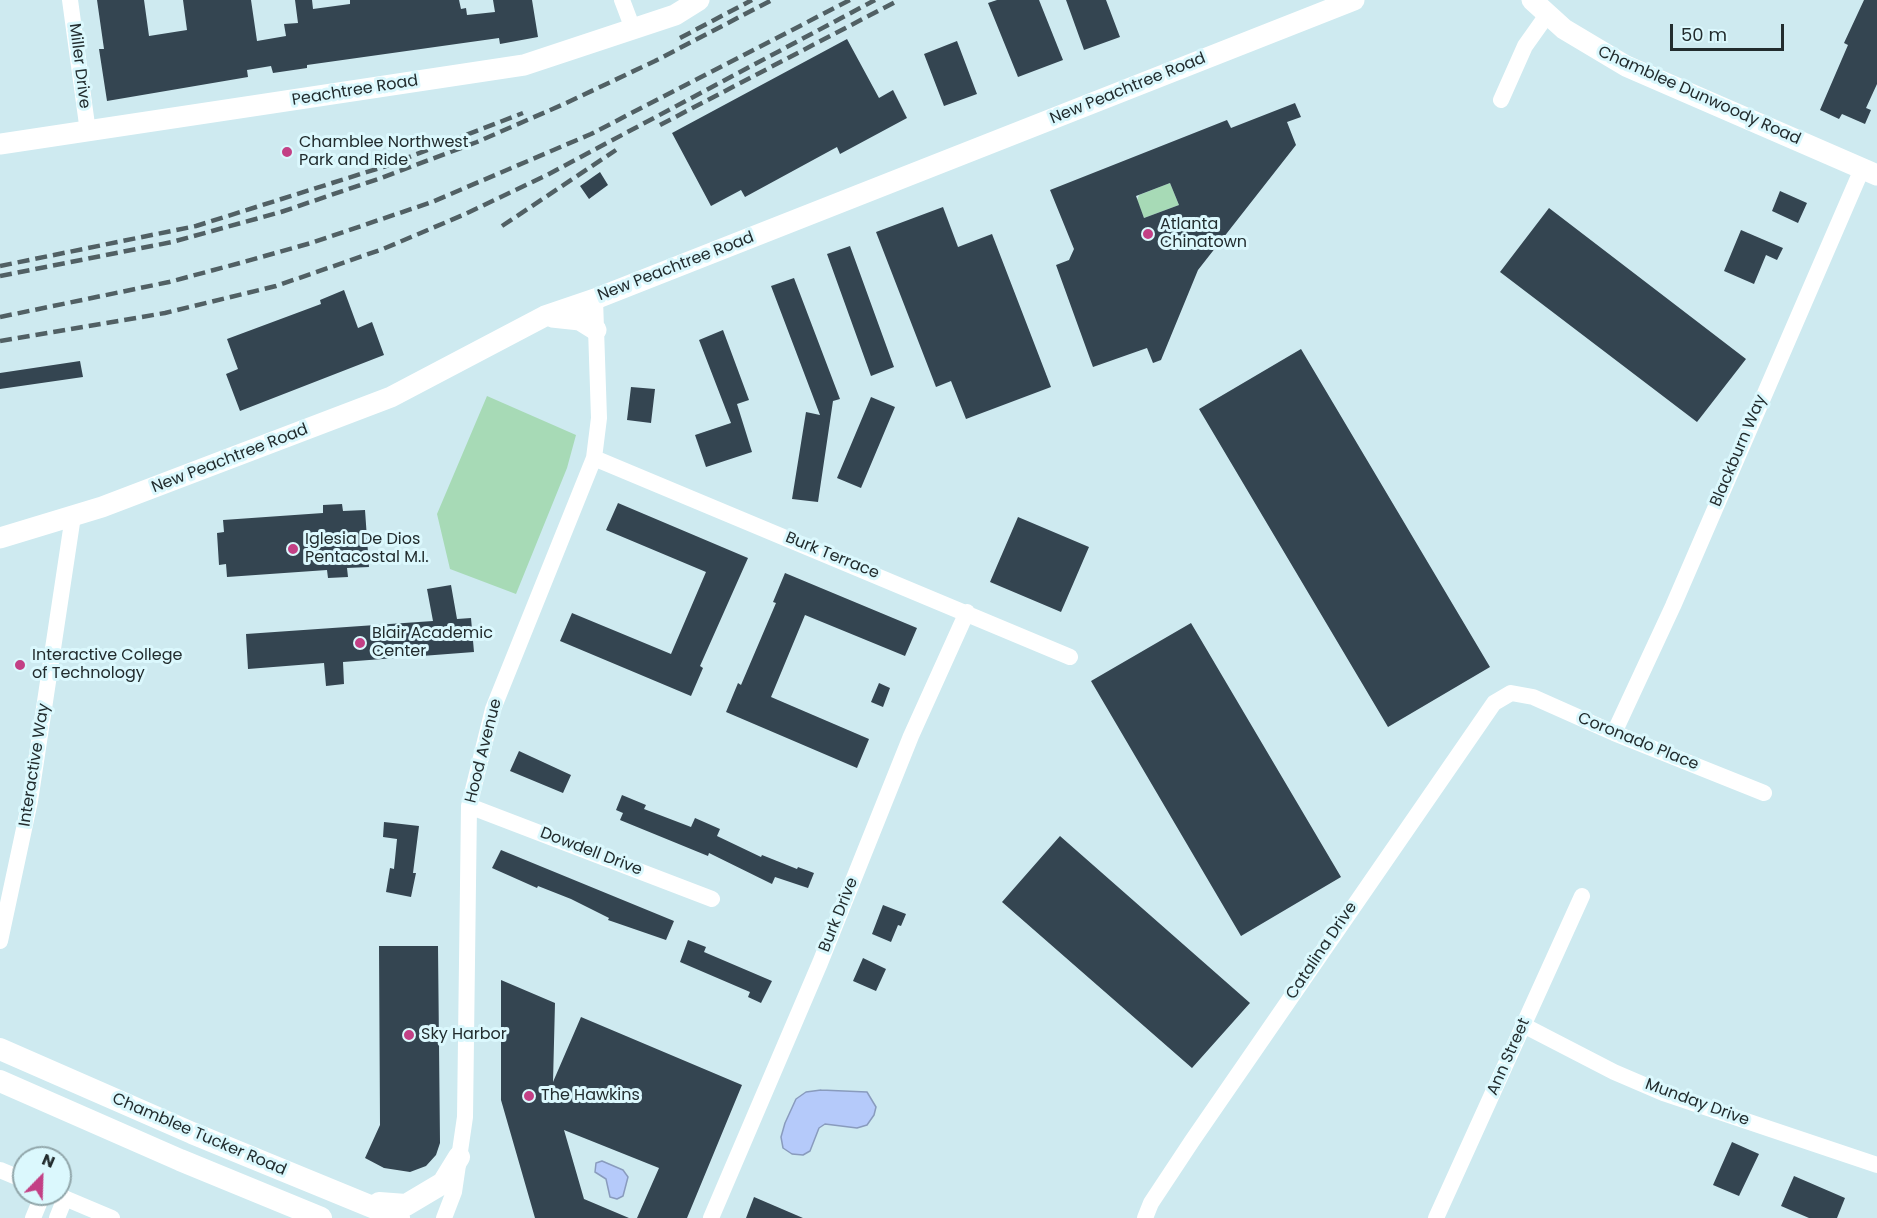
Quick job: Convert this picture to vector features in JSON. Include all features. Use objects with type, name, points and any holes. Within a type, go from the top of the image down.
[{"type":"main road","name":"Chamblee Tucker Road","points":[[0,1049],[181,1128],[399,1218]]},
{"type":"main road","name":"Chamblee Tucker Road","points":[[0,1081],[169,1156],[321,1218]]},
{"type":"main road","points":[[361,1202],[406,1205],[443,1183],[459,1157]]},
{"type":"street","name":"Miller Drive","points":[[70,0],[88,132]]},
{"type":"street","points":[[622,0],[633,29]]},
{"type":"street","name":"Peachtree Road","points":[[0,144],[524,64],[675,15],[699,0]]},
{"type":"street","name":"New Peachtree Road","points":[[0,538],[73,516],[392,397],[545,316],[595,299],[1354,0]]},
{"type":"street","name":"Chamblee Dunwoody Road","points":[[1532,0],[1574,36],[1626,66],[1870,172]]},
{"type":"street","points":[[1501,100],[1525,46],[1547,15]]},
{"type":"street","name":"Blackburn Way","points":[[1614,733],[1870,172]]},
{"type":"street","name":"Hood Avenue","points":[[444,1218],[454,1192],[465,1117],[469,806],[493,709],[594,458],[598,418],[595,299]]},
{"type":"street","points":[[545,316],[580,320],[596,330]]},
{"type":"street","name":"Burk Terrace","points":[[594,458],[1070,657]]},
{"type":"street","name":"Interactive Way","points":[[0,941],[30,801],[73,516]]},
{"type":"street","name":"Burk Drive","points":[[711,1218],[820,963],[911,736],[967,612]]},
{"type":"street","name":"Coronado Place","points":[[1511,693],[1533,697],[1614,733],[1764,793]]},
{"type":"street","name":"Catalina Drive","points":[[1144,1218],[1151,1203],[1192,1141],[1456,755],[1494,703],[1511,693]]},
{"type":"street","name":"Dowdell Drive","points":[[469,806],[712,898]]},
{"type":"street","name":"Ann Street","points":[[1436,1218],[1582,896]]},
{"type":"street","name":"Munday Drive","points":[[1523,1024],[1614,1072],[1663,1093],[1877,1165]]},
{"type":"street","points":[[72,1201],[112,1218]]},
{"type":"green space","points":[[1170,183],[1179,205],[1144,218],[1137,200],[1139,195]]},
{"type":"green space","points":[[487,396],[576,435],[567,468],[516,594],[450,569],[437,514]]},
{"type":"water","points":[[821,1090],[867,1092],[876,1107],[874,1115],[867,1125],[857,1128],[825,1124],[819,1128],[810,1151],[803,1155],[792,1154],[783,1148],[781,1137],[785,1123],[796,1099],[806,1092]]},
{"type":"water","points":[[602,1161],[623,1170],[628,1177],[623,1196],[617,1199],[610,1197],[606,1179],[595,1172],[596,1163]]},
{"type":"building","points":[[97,0],[144,0],[149,36],[187,30],[183,0],[251,0],[257,41],[286,36],[284,24],[298,23],[295,0],[312,0],[313,9],[350,4],[350,0],[459,0],[461,9],[466,8],[467,15],[495,12],[493,0],[532,0],[538,37],[500,44],[499,38],[307,65],[307,68],[273,73],[271,66],[247,70],[248,77],[107,101],[99,49],[104,49]]},
{"type":"building","points":[[997,0],[1039,0],[1063,60],[1018,77],[988,3]]},
{"type":"building","points":[[1066,0],[1106,0],[1120,37],[1084,50]]},
{"type":"building","points":[[1864,0],[1877,0],[1877,84],[1866,108],[1871,110],[1865,124],[1842,114],[1839,119],[1820,110],[1848,45],[1844,43]]},
{"type":"building","points":[[847,39],[879,98],[893,90],[907,118],[840,154],[837,147],[745,197],[741,190],[711,206],[672,133]]},
{"type":"building","points":[[957,41],[977,94],[944,106],[924,54]]},
{"type":"building","name":"Atlanta Chinatown","points":[[1295,103],[1301,117],[1287,122],[1296,145],[1198,270],[1161,360],[1153,363],[1147,348],[1093,367],[1056,265],[1069,260],[1074,249],[1050,190],[1227,120],[1231,128]],"holes":[[[1170,183],[1179,205],[1144,218],[1136,196]]]},
{"type":"building","points":[[600,172],[608,185],[589,199],[580,186]]},
{"type":"building","points":[[1780,191],[1807,203],[1798,223],[1772,211]]},
{"type":"building","points":[[943,207],[958,247],[992,234],[1051,387],[966,419],[951,381],[936,387],[876,232]]},
{"type":"building","points":[[1549,208],[1746,359],[1697,422],[1500,272]]},
{"type":"building","points":[[1741,230],[1783,248],[1777,260],[1766,255],[1754,284],[1724,271]]},
{"type":"building","points":[[850,246],[894,367],[871,376],[827,254]]},
{"type":"building","points":[[794,278],[840,399],[833,401],[818,502],[792,499],[806,412],[820,415],[771,286]]},
{"type":"building","points":[[344,290],[358,328],[372,322],[384,355],[240,411],[226,374],[238,369],[227,339],[321,304],[320,300]]},
{"type":"building","points":[[723,330],[749,400],[737,404],[752,452],[706,467],[695,435],[731,423],[699,340]]},
{"type":"building","points":[[1301,349],[1490,667],[1388,727],[1199,409]]},
{"type":"building","points":[[80,361],[83,377],[0,389],[0,373]]},
{"type":"building","points":[[631,387],[655,389],[651,423],[627,420]]},
{"type":"building","points":[[871,397],[895,407],[861,488],[837,478]]},
{"type":"building","points":[[618,503],[748,558],[700,666],[703,668],[691,696],[560,641],[572,613],[671,654],[706,572],[606,530]]},
{"type":"building","name":"Iglesia De Dios Pentacostal M.I.","points":[[342,504],[343,511],[365,510],[369,567],[347,568],[348,577],[328,578],[327,570],[227,577],[226,564],[219,565],[217,533],[224,532],[223,520],[323,513],[323,505]]},
{"type":"building","points":[[1018,517],[1089,547],[1061,612],[990,582]]},
{"type":"building","points":[[785,573],[917,628],[905,656],[805,615],[771,697],[869,739],[857,768],[726,712],[738,683],[741,685],[776,603],[773,602]]},
{"type":"building","name":"Blair Academic Center","points":[[451,585],[457,619],[471,618],[474,652],[343,662],[344,684],[326,686],[324,663],[248,669],[246,634],[433,621],[427,589]]},
{"type":"building","points":[[1191,623],[1341,877],[1241,936],[1091,681]]},
{"type":"building","points":[[879,683],[890,688],[883,707],[871,702]]},
{"type":"building","points":[[519,751],[571,775],[563,793],[510,771]]},
{"type":"building","points":[[622,795],[646,805],[644,809],[691,827],[695,818],[720,829],[717,836],[761,857],[762,855],[814,873],[808,888],[775,877],[772,884],[709,853],[708,856],[620,820],[623,813],[616,810]]},
{"type":"building","points":[[384,822],[419,826],[413,873],[416,873],[411,897],[386,892],[390,868],[394,869],[397,839],[383,837]]},
{"type":"building","points":[[1060,836],[1250,1003],[1192,1068],[1002,902]]},
{"type":"building","points":[[501,850],[674,921],[666,940],[608,920],[609,918],[571,899],[538,886],[537,888],[492,868]]},
{"type":"building","points":[[883,905],[906,914],[901,926],[898,925],[891,942],[872,934]]},
{"type":"building","points":[[688,940],[706,947],[704,952],[772,981],[761,1003],[748,997],[750,992],[680,962]]},
{"type":"building","name":"Sky Harbor","points":[[379,946],[438,946],[440,1143],[436,1155],[426,1166],[410,1172],[384,1168],[365,1158],[380,1125]]},
{"type":"building","points":[[863,958],[886,969],[876,991],[853,981]]},
{"type":"building","points":[[501,980],[555,1003],[553,1082],[581,1017],[742,1085],[687,1218],[637,1218],[659,1168],[564,1130],[584,1199],[629,1218],[535,1218],[501,1100]]},
{"type":"building","points":[[1732,1142],[1759,1154],[1739,1196],[1713,1185]]},
{"type":"building","points":[[1794,1176],[1845,1198],[1837,1218],[1809,1218],[1781,1206]]},
{"type":"building","points":[[754,1197],[803,1218],[746,1218]]},
{"type":"railway","points":[[680,38],[752,0]]},
{"type":"railway","points":[[0,276],[172,242],[281,212],[381,178],[477,142],[564,104],[655,61],[772,0]]},
{"type":"railway","points":[[0,317],[169,282],[311,243],[432,202],[591,134],[850,0]]},
{"type":"railway","points":[[0,341],[165,313],[276,286],[383,249],[463,215],[547,175],[875,0]]},
{"type":"railway","points":[[660,125],[899,0]]},
{"type":"railway","points":[[0,266],[196,226],[386,166],[523,113]]},
{"type":"railway","points":[[502,226],[616,150]]},
{"type":"place","name":"Chamblee Northwest Park and Ride","points":[[287,152]]},
{"type":"place","name":"Atlanta Chinatown","points":[[1148,234]]},
{"type":"place","name":"Iglesia De Dios Pentacostal M.I.","points":[[293,549]]},
{"type":"place","name":"Blair Academic Center","points":[[360,643]]},
{"type":"place","name":"Interactive College of Technology","points":[[20,665]]},
{"type":"place","name":"Sky Harbor","points":[[409,1035]]},
{"type":"place","name":"The Hawkins","points":[[529,1096]]}]
